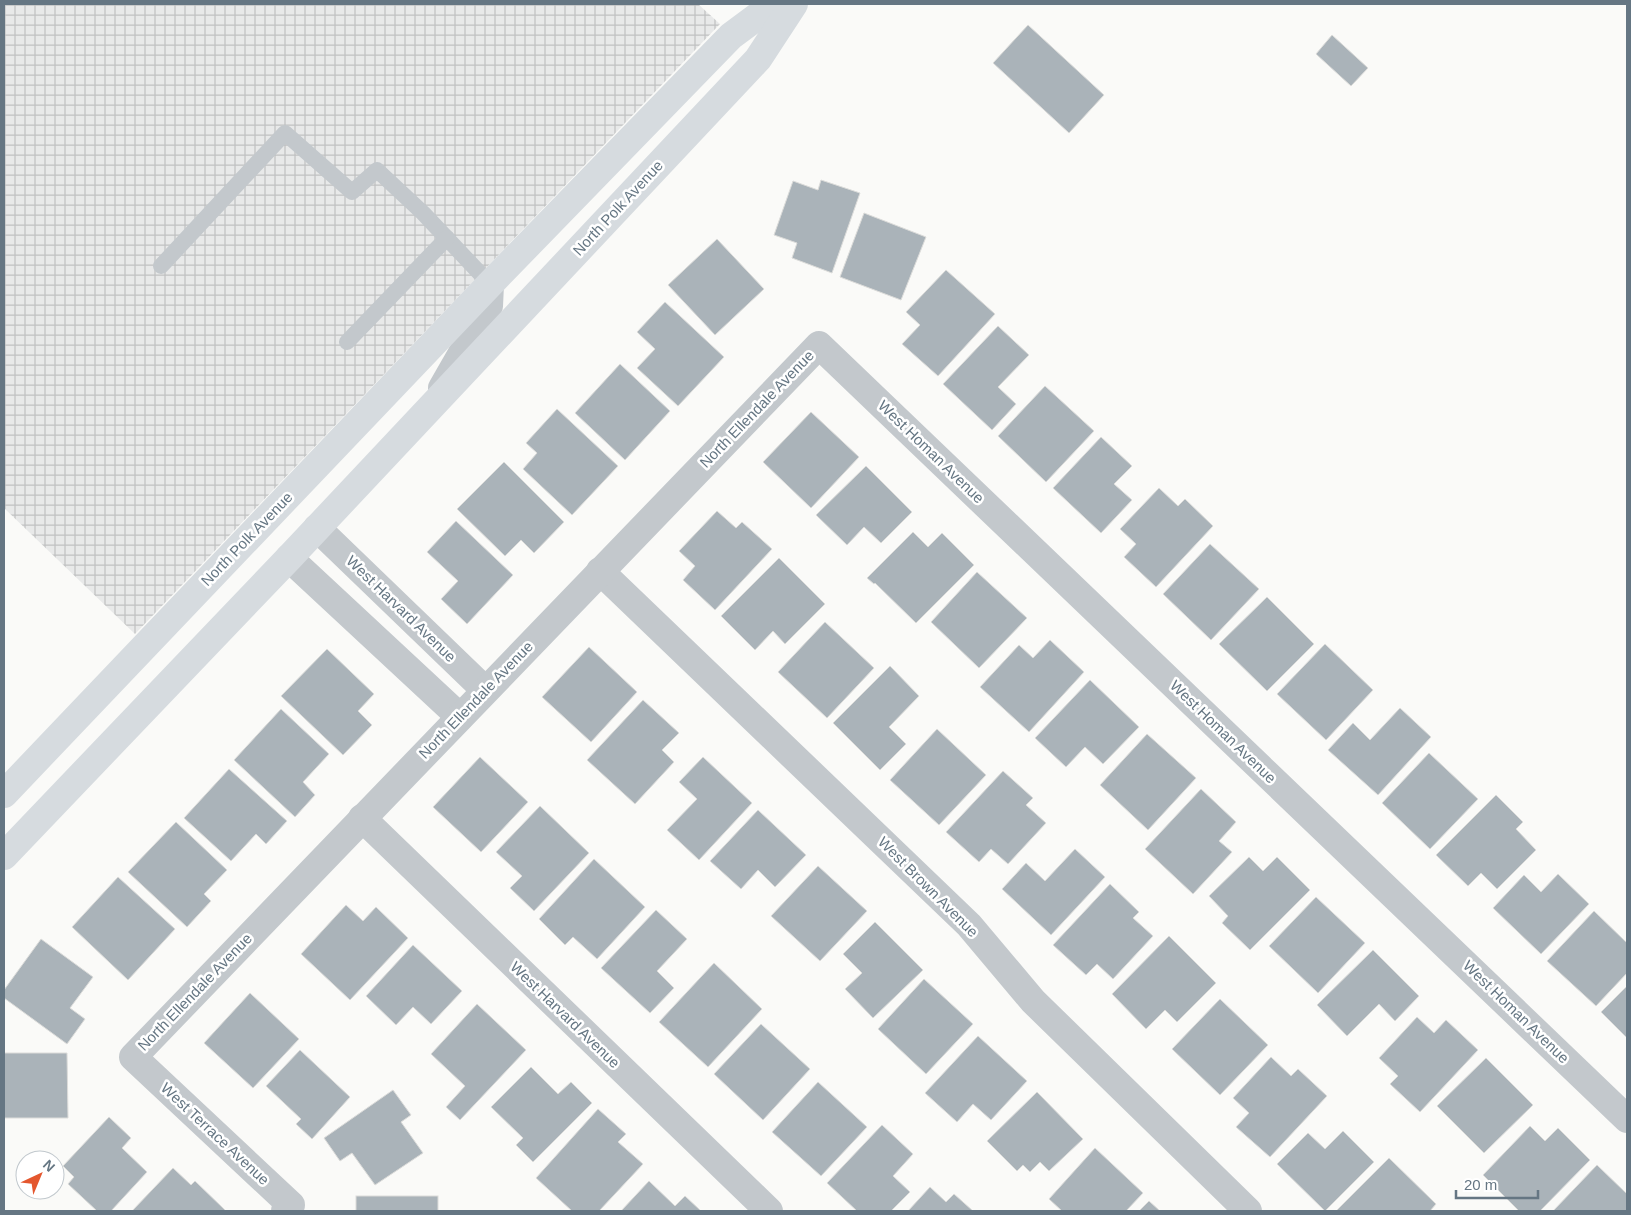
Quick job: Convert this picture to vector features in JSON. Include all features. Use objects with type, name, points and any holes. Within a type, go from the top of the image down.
[{"type":"main road","name":"North Polk Avenue","points":[[4,794],[490,284],[731,36],[774,4]]},
{"type":"main road","name":"North Polk Avenue","points":[[4,856],[289,558],[758,58],[794,4]]},
{"type":"street","name":"North Polk Avenue","points":[[433,405],[489,306],[490,284]]},
{"type":"street","name":"North Ellendale Avenue","points":[[133,1057],[819,345]]},
{"type":"street","name":"West Homan Avenue","points":[[819,345],[1627,1119]]},
{"type":"street","name":"West Harvard Avenue","points":[[317,528],[486,690]]},
{"type":"street","points":[[289,558],[460,717]]},
{"type":"street","name":"West Brown Avenue","points":[[600,572],[969,924],[1033,1001],[1248,1211]]},
{"type":"street","name":"West Harvard Avenue","points":[[362,818],[768,1211]]},
{"type":"street","name":"West Terrace Avenue","points":[[133,1057],[291,1205],[285,1211]]},
{"type":"lane","points":[[161,266],[285,133],[352,192],[377,170],[423,213],[490,284]]},
{"type":"lane","points":[[347,342],[447,238]]},
{"type":"shaded area","points":[[4,4],[698,4],[720,24],[135,634],[4,508]]},
{"type":"building","points":[[1028,25],[1104,95],[1069,133],[993,63]]},
{"type":"building","points":[[1332,35],[1368,68],[1351,86],[1316,54]]},
{"type":"building","points":[[821,180],[860,193],[832,273],[792,258],[797,243],[774,235],[793,181],[818,190]]},
{"type":"building","points":[[864,213],[926,237],[901,300],[840,277]]},
{"type":"building","points":[[717,239],[764,289],[715,335],[668,285]]},
{"type":"building","points":[[946,270],[995,314],[938,376],[902,344],[920,325],[906,312]]},
{"type":"building","points":[[665,302],[724,357],[678,406],[637,368],[655,349],[637,332]]},
{"type":"building","points":[[998,326],[1029,355],[998,387],[1016,404],[992,430],[943,384]]},
{"type":"building","points":[[620,364],[670,411],[625,460],[575,413]]},
{"type":"building","points":[[1045,386],[1094,431],[1046,482],[998,436]]},
{"type":"building","points":[[557,409],[618,466],[572,515],[523,469],[537,453],[526,443]]},
{"type":"building","points":[[811,412],[859,457],[811,508],[763,462]]},
{"type":"building","points":[[1101,437],[1132,466],[1114,484],[1132,500],[1101,533],[1053,488]]},
{"type":"building","points":[[504,462],[564,522],[534,553],[521,540],[505,556],[457,509]]},
{"type":"building","points":[[866,466],[912,512],[881,543],[864,527],[847,545],[816,515]]},
{"type":"building","points":[[1159,488],[1178,506],[1185,499],[1213,526],[1156,587],[1124,557],[1136,544],[1120,529]]},
{"type":"building","points":[[717,511],[736,528],[742,522],[772,549],[715,610],[683,580],[695,566],[679,551]]},
{"type":"building","points":[[456,521],[513,575],[467,624],[441,599],[458,581],[427,552]]},
{"type":"building","points":[[913,532],[928,547],[942,533],[974,565],[916,623],[875,583],[867,578]]},
{"type":"building","points":[[1210,544],[1259,589],[1211,640],[1163,594]]},
{"type":"building","points":[[779,558],[825,604],[785,644],[773,631],[755,650],[721,616]]},
{"type":"building","points":[[977,572],[1027,618],[979,668],[931,622]]},
{"type":"building","points":[[1267,597],[1314,644],[1267,691],[1219,644]]},
{"type":"building","points":[[825,622],[874,668],[827,718],[778,672]]},
{"type":"building","points":[[1050,640],[1084,672],[1029,732],[980,687],[1019,645],[1033,658]]},
{"type":"building","points":[[1325,644],[1373,690],[1326,740],[1277,694]]},
{"type":"building","points":[[589,647],[637,692],[591,742],[542,697]]},
{"type":"building","points":[[327,649],[374,694],[358,711],[372,725],[343,755],[281,696]]},
{"type":"building","points":[[890,666],[919,696],[889,727],[906,744],[880,770],[833,723]]},
{"type":"building","points":[[1090,680],[1139,727],[1103,764],[1085,747],[1066,767],[1035,738]]},
{"type":"building","points":[[643,700],[679,733],[662,750],[674,762],[635,804],[587,760]]},
{"type":"building","points":[[1400,708],[1431,737],[1378,795],[1328,750],[1353,723],[1370,740]]},
{"type":"building","points":[[281,709],[329,754],[303,782],[315,795],[295,817],[234,760]]},
{"type":"building","points":[[937,729],[986,775],[939,825],[890,780]]},
{"type":"building","points":[[1147,734],[1196,778],[1148,830],[1100,785]]},
{"type":"building","points":[[1429,753],[1478,799],[1430,849],[1382,803]]},
{"type":"building","points":[[480,757],[528,802],[481,852],[433,807]]},
{"type":"building","points":[[703,757],[752,803],[699,860],[667,830],[697,799],[679,782]]},
{"type":"building","points":[[229,769],[287,821],[266,844],[256,834],[231,861],[184,818]]},
{"type":"building","points":[[1003,771],[1033,798],[1026,805],[1046,823],[1008,864],[991,849],[979,862],[946,832]]},
{"type":"building","points":[[1201,789],[1236,822],[1219,841],[1232,852],[1193,894],[1145,849]]},
{"type":"building","points":[[1496,795],[1523,822],[1516,829],[1536,850],[1497,889],[1481,873],[1468,886],[1436,855]]},
{"type":"building","points":[[540,806],[589,853],[534,911],[510,888],[522,876],[496,852]]},
{"type":"building","points":[[758,810],[806,855],[775,887],[758,870],[741,889],[710,861]]},
{"type":"building","points":[[176,822],[227,870],[204,894],[211,901],[187,927],[128,872]]},
{"type":"building","points":[[1075,849],[1105,877],[1051,935],[1002,889],[1026,863],[1045,881]]},
{"type":"building","points":[[1249,857],[1263,871],[1277,857],[1310,890],[1250,950],[1222,923],[1228,916],[1209,896]]},
{"type":"building","points":[[594,859],[645,907],[597,959],[573,937],[565,945],[539,919]]},
{"type":"building","points":[[818,866],[867,911],[820,961],[771,916]]},
{"type":"building","points":[[1558,874],[1589,904],[1541,954],[1493,908],[1524,875],[1541,892]]},
{"type":"building","points":[[118,877],[175,929],[128,980],[72,927]]},
{"type":"building","points":[[1110,884],[1139,912],[1133,918],[1153,936],[1113,979],[1097,964],[1086,975],[1053,945]]},
{"type":"building","points":[[1316,897],[1365,943],[1318,993],[1269,946]]},
{"type":"building","points":[[346,905],[363,921],[376,907],[408,938],[350,1000],[301,954]]},
{"type":"building","points":[[656,910],[687,939],[657,971],[674,988],[650,1013],[601,968]]},
{"type":"building","points":[[1594,911],[1627,943],[1627,973],[1596,1006],[1547,961]]},
{"type":"building","points":[[875,922],[923,970],[873,1018],[845,989],[862,973],[843,954]]},
{"type":"building","points":[[1169,936],[1216,983],[1177,1022],[1165,1010],[1146,1029],[1112,994]]},
{"type":"building","points":[[41,939],[93,977],[70,1008],[85,1019],[67,1044],[4,998],[4,990]]},
{"type":"building","points":[[413,945],[462,991],[431,1024],[413,1007],[396,1025],[366,996]]},
{"type":"building","points":[[1373,950],[1419,996],[1395,1021],[1379,1004],[1347,1036],[1317,1005]]},
{"type":"building","points":[[714,963],[762,1009],[708,1067],[659,1022]]},
{"type":"building","points":[[924,979],[973,1024],[926,1074],[878,1029]]},
{"type":"building","points":[[1627,986],[1627,1038],[1601,1012]]},
{"type":"building","points":[[250,993],[299,1039],[253,1088],[204,1043]]},
{"type":"building","points":[[1220,999],[1268,1045],[1220,1095],[1172,1049]]},
{"type":"building","points":[[477,1004],[526,1050],[460,1120],[446,1107],[465,1086],[431,1054]]},
{"type":"building","points":[[1417,1017],[1434,1033],[1446,1020],[1478,1050],[1420,1112],[1390,1084],[1398,1076],[1379,1058]]},
{"type":"building","points":[[761,1024],[810,1069],[763,1120],[714,1074]]},
{"type":"building","points":[[978,1036],[1027,1081],[991,1120],[973,1104],[957,1122],[925,1093]]},
{"type":"building","points":[[300,1050],[350,1097],[312,1139],[296,1124],[301,1119],[266,1086]]},
{"type":"building","points":[[4,1053],[67,1053],[68,1118],[4,1118]]},
{"type":"building","points":[[1271,1057],[1291,1076],[1298,1069],[1327,1096],[1270,1157],[1236,1127],[1249,1113],[1233,1098]]},
{"type":"building","points":[[1486,1058],[1533,1105],[1484,1153],[1437,1106]]},
{"type":"building","points":[[531,1067],[558,1094],[571,1082],[592,1103],[533,1162],[516,1145],[523,1138],[491,1107]]},
{"type":"building","points":[[818,1082],[867,1127],[821,1176],[772,1132]]},
{"type":"building","points":[[393,1090],[411,1115],[401,1122],[423,1153],[375,1185],[352,1153],[340,1161],[324,1138]]},
{"type":"building","points":[[1037,1092],[1083,1139],[1049,1171],[1040,1162],[1030,1172],[1023,1165],[1017,1171],[987,1141]]},
{"type":"building","points":[[598,1109],[626,1134],[618,1142],[643,1164],[599,1211],[572,1211],[536,1178]]},
{"type":"building","points":[[109,1117],[131,1138],[122,1148],[147,1172],[111,1211],[97,1211],[68,1184],[74,1177],[65,1168],[65,1164]]},
{"type":"building","points":[[882,1125],[913,1154],[893,1176],[910,1192],[891,1211],[857,1211],[827,1183]]},
{"type":"building","points":[[1530,1126],[1545,1141],[1558,1128],[1590,1160],[1540,1211],[1519,1211],[1483,1175]]},
{"type":"building","points":[[1343,1131],[1374,1162],[1325,1211],[1277,1164],[1308,1133],[1325,1149]]},
{"type":"building","points":[[1095,1148],[1143,1193],[1126,1211],[1062,1211],[1049,1199]]},
{"type":"building","points":[[1389,1158],[1436,1204],[1430,1211],[1336,1211]]},
{"type":"building","points":[[1597,1165],[1627,1194],[1627,1211],[1553,1211]]},
{"type":"building","points":[[173,1168],[191,1185],[195,1181],[225,1210],[132,1211]]},
{"type":"building","points":[[649,1181],[675,1206],[685,1196],[701,1211],[621,1211]]},
{"type":"building","points":[[930,1187],[946,1202],[954,1194],[973,1211],[908,1211]]},
{"type":"building","points":[[356,1196],[438,1196],[438,1211],[356,1211]]},
{"type":"building","points":[[1149,1201],[1160,1211],[1139,1211]]}]
